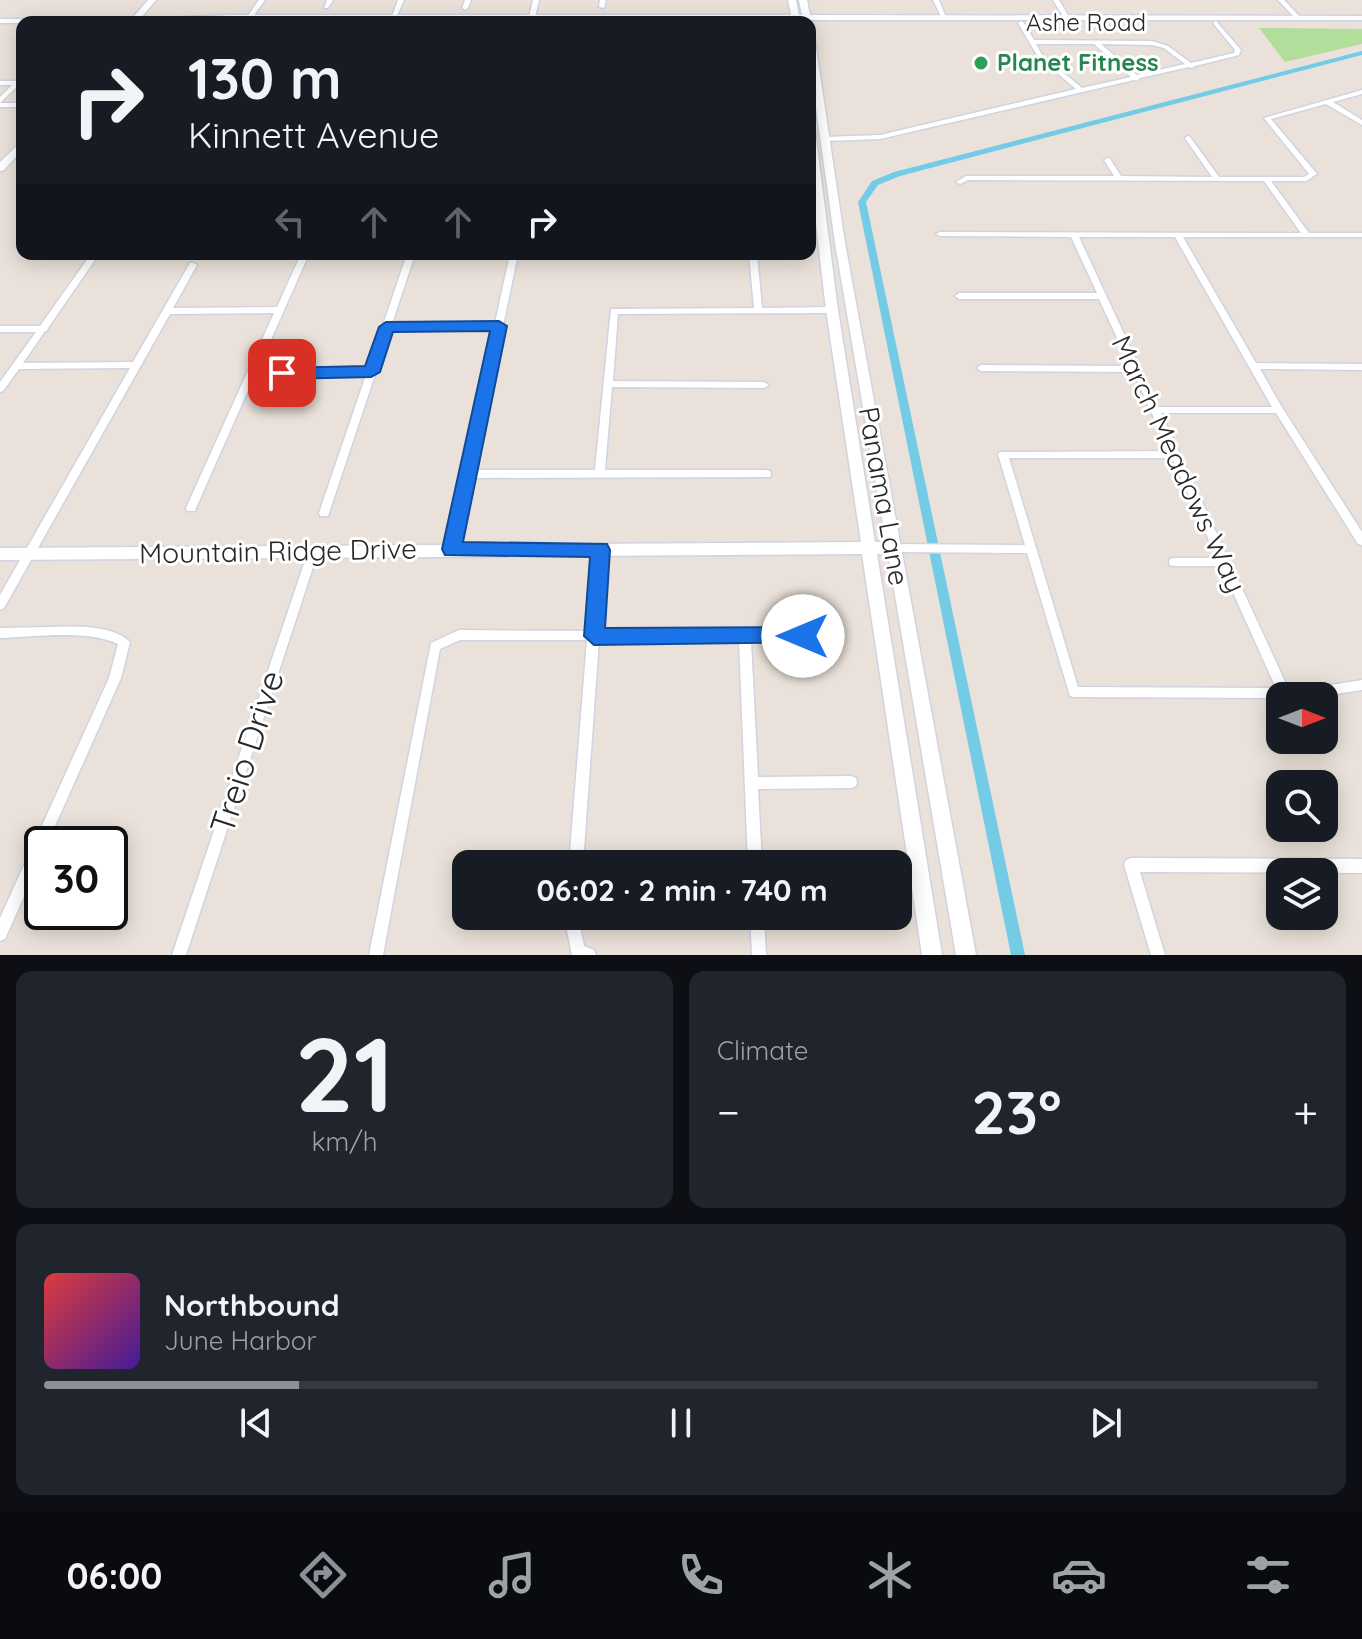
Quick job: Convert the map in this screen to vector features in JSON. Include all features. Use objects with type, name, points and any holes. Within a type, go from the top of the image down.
[{"type":"main road","points":[[139,16],[152,0]]},
{"type":"main road","name":"Ashe Road","points":[[816,21],[1066,17],[1362,21]]},
{"type":"main road","points":[[1240,23],[1298,18]]},
{"type":"main road","name":"Ashe Road","points":[[816,21],[1362,21]]},
{"type":"main road","name":"Panama Lane","points":[[816,77],[859,350],[966,955]]},
{"type":"main road","points":[[816,133],[825,139]]},
{"type":"main road","points":[[0,168],[16,151]]},
{"type":"main road","name":"Panama Lane","points":[[816,178],[832,310],[932,955]]},
{"type":"main road","points":[[832,310],[843,316],[849,346],[859,350]]},
{"type":"main road","name":"Mountain Ridge Drive","points":[[0,554],[314,549],[893,548]]},
{"type":"street","points":[[326,7],[330,0]]},
{"type":"street","points":[[465,8],[468,0]]},
{"type":"street","points":[[936,0],[944,17]]},
{"type":"street","points":[[1056,0],[1066,17]]},
{"type":"street","points":[[1281,0],[1298,18]]},
{"type":"street","points":[[1021,23],[1031,42],[1054,70],[1082,91]]},
{"type":"street","points":[[825,139],[880,137],[1237,54],[1238,50],[1216,23]]},
{"type":"street","points":[[1031,42],[1161,45],[1192,66]]},
{"type":"street","points":[[1095,42],[1137,79]]},
{"type":"street","points":[[0,103],[16,85]]},
{"type":"street","points":[[960,182],[966,178],[1306,179],[1313,174],[1267,118],[1362,92]]},
{"type":"street","points":[[1328,102],[1362,123]]},
{"type":"street","points":[[1188,138],[1217,179]]},
{"type":"street","points":[[1108,160],[1119,179]]},
{"type":"street","points":[[1266,179],[1307,235]]},
{"type":"street","points":[[940,234],[1362,235]]},
{"type":"street","name":"March Meadows Way","points":[[1074,234],[1279,682]]},
{"type":"street","points":[[1177,234],[1279,410],[1362,541]]},
{"type":"street","points":[[0,389],[91,260]]},
{"type":"street","points":[[191,508],[302,260]]},
{"type":"street","points":[[324,513],[409,260]]},
{"type":"street","points":[[452,549],[513,260]]},
{"type":"street","points":[[754,260],[758,310]]},
{"type":"street","points":[[0,605],[193,265]]},
{"type":"street","points":[[959,296],[1103,296]]},
{"type":"street","points":[[167,311],[281,310]]},
{"type":"street","points":[[600,474],[614,311],[832,310]]},
{"type":"street","points":[[386,327],[499,326]]},
{"type":"street","points":[[0,329],[44,329]]},
{"type":"street","points":[[16,366],[136,365]]},
{"type":"street","points":[[1254,366],[1362,367]]},
{"type":"street","points":[[981,368],[1136,369]]},
{"type":"street","points":[[252,374],[371,372]]},
{"type":"street","points":[[608,384],[764,385]]},
{"type":"street","points":[[1155,410],[1279,410]]},
{"type":"street","points":[[1175,455],[1003,454],[1074,692],[1266,693]]},
{"type":"street","points":[[468,474],[766,474]]},
{"type":"street","points":[[893,548],[1031,549]]},
{"type":"street","name":"Treio Drive","points":[[179,955],[314,549]]},
{"type":"street","points":[[577,850],[600,550]]},
{"type":"street","points":[[1174,562],[1224,562]]},
{"type":"street","points":[[0,633],[105,634],[124,642],[115,678],[0,934]]},
{"type":"street","points":[[376,955],[435,646],[459,635],[832,636]]},
{"type":"street","points":[[745,636],[754,850]]},
{"type":"street","points":[[1338,691],[1362,685]]},
{"type":"street","points":[[752,783],[851,782]]},
{"type":"street","points":[[1158,955],[1131,865],[1362,866]]},
{"type":"street","points":[[576,930],[583,953]]},
{"type":"street","points":[[758,930],[759,955]]},
{"type":"green space","points":[[1259,28],[1362,29],[1362,44],[1285,62]]},
{"type":"waterway","points":[[1018,955],[862,202],[875,183],[897,174],[1362,53]]},
{"type":"place","name":"Planet Fitness","points":[[981,63]]},
{"type":"route","points":[[282,373],[371,372],[386,327],[499,326],[452,549],[600,550],[594,636],[803,636]]}]
